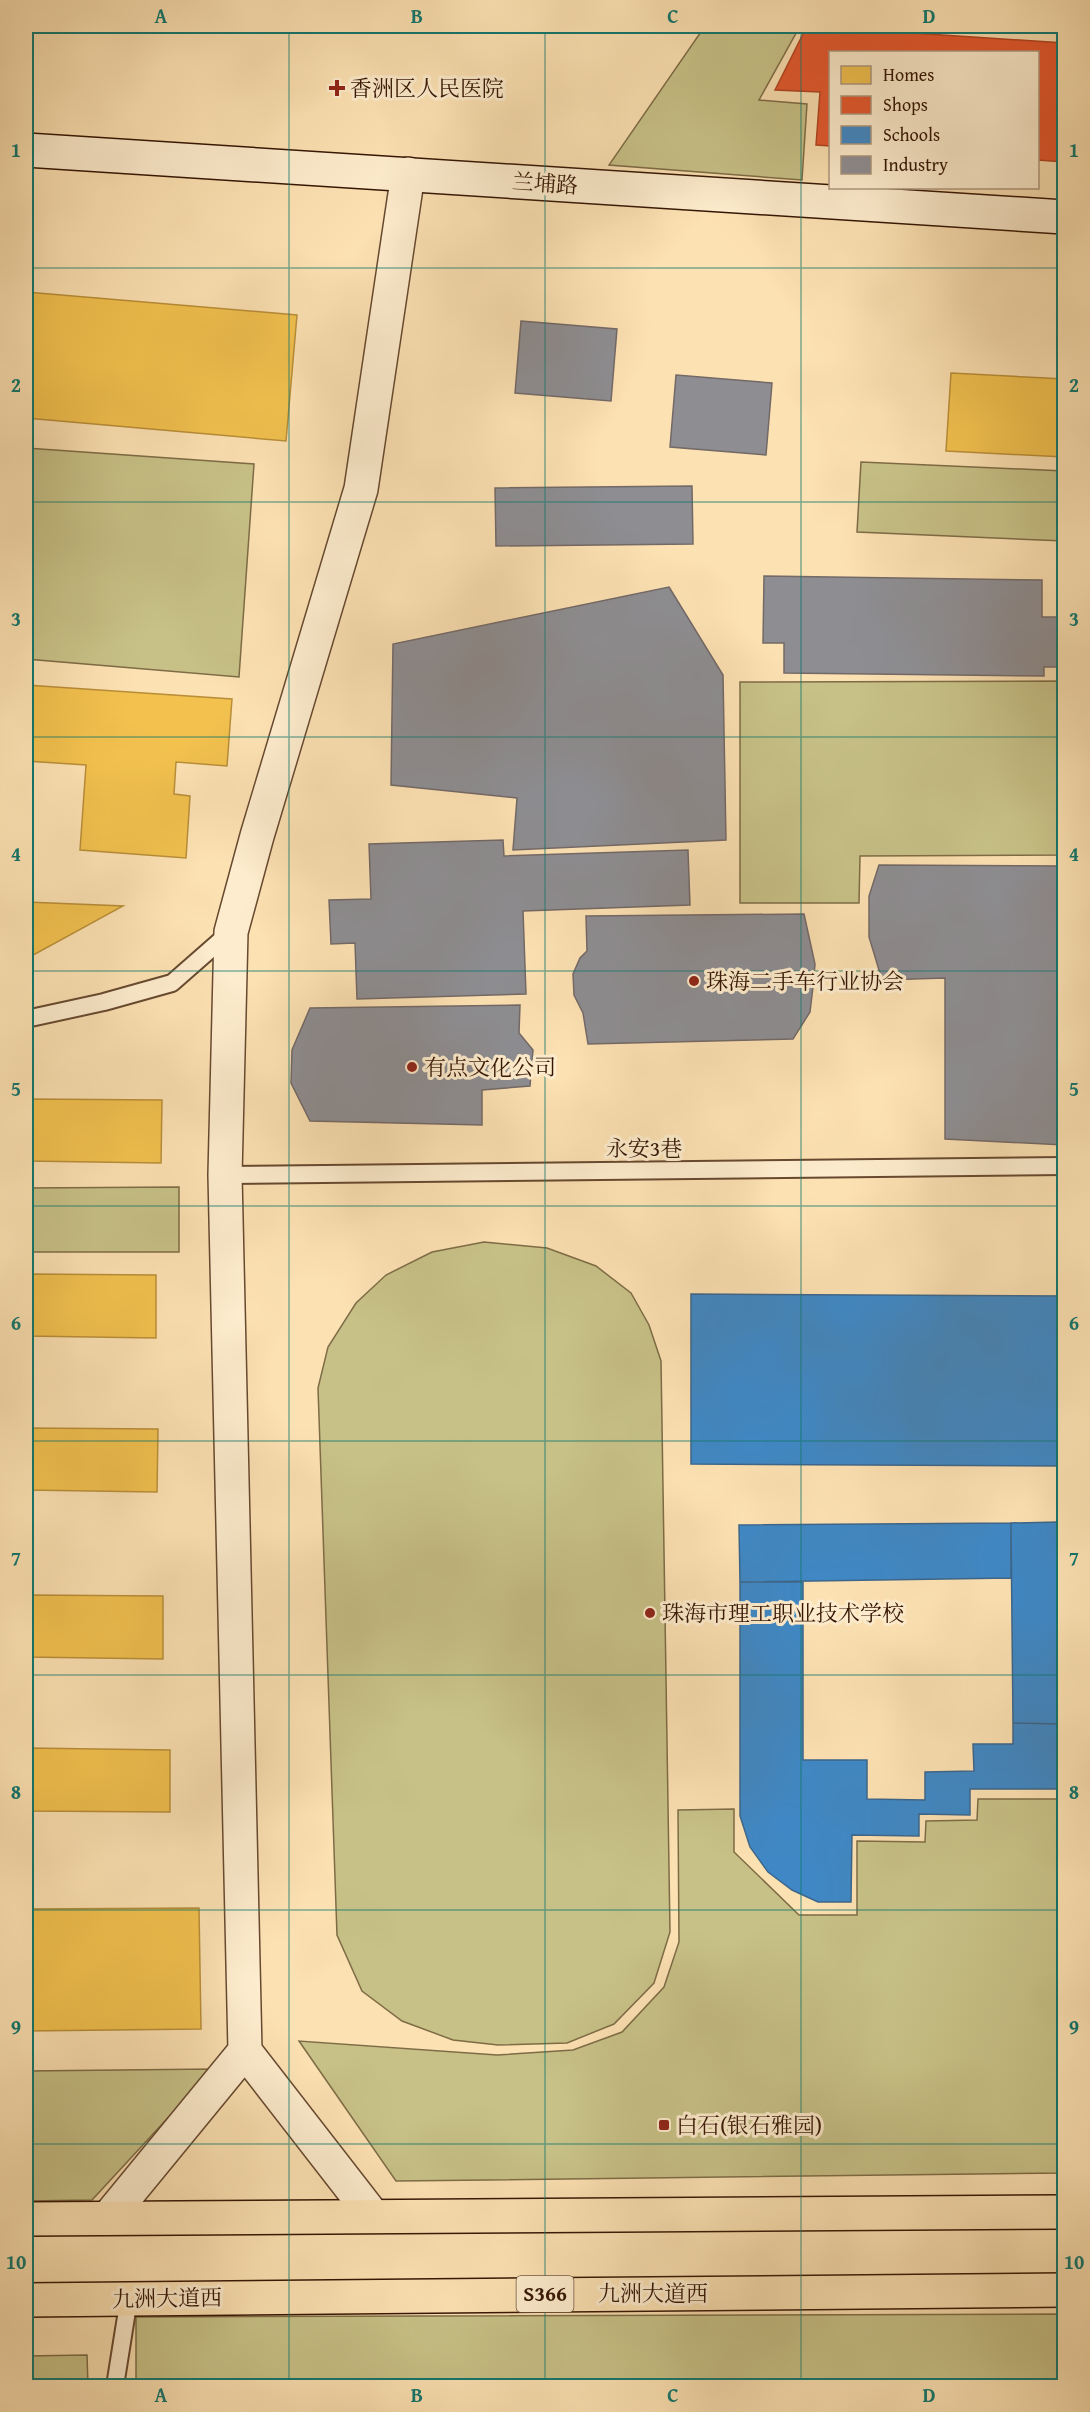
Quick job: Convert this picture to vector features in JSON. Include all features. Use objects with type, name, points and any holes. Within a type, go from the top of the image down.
[{"type":"main road","points":[[26,2219],[1065,2212]]},
{"type":"main road","name":"九洲大道西","points":[[26,2300],[1065,2290]]},
{"type":"street","name":"兰埔路","points":[[26,150],[1065,217]]},
{"type":"street","points":[[373,2216],[245,2051],[225,1174],[231,932],[257,836],[361,489],[408,174]]},
{"type":"street","points":[[108,2218],[245,2051]]},
{"type":"lane","points":[[26,1019],[104,1002],[172,983],[231,932]]},
{"type":"lane","name":"永安3巷","points":[[225,1174],[1065,1166]]},
{"type":"lane","points":[[115,2386],[129,2298]]},
{"type":"shaded area","points":[[705,26],[800,26],[759,100],[807,104],[802,180],[609,165]]},
{"type":"shaded area","points":[[26,448],[254,464],[239,677],[26,659]]},
{"type":"shaded area","points":[[861,462],[1064,471],[1064,541],[857,532]]},
{"type":"shaded area","points":[[1064,681],[1064,855],[860,856],[859,903],[740,903],[740,682]]},
{"type":"shaded area","points":[[179,1187],[179,1252],[26,1252],[26,1188]]},
{"type":"shaded area","points":[[484,1242],[547,1248],[596,1266],[631,1293],[649,1325],[661,1361],[670,1932],[654,1983],[614,2024],[567,2043],[498,2045],[453,2040],[402,2021],[362,1991],[337,1935],[318,1388],[328,1347],[356,1303],[386,1275],[432,1252]]},
{"type":"shaded area","points":[[978,1799],[1064,1799],[1064,2173],[396,2181],[299,2041],[497,2055],[573,2050],[622,2032],[664,1987],[679,1942],[678,1810],[734,1809],[734,1852],[799,1915],[857,1915],[857,1841],[925,1842],[926,1821],[977,1820]]},
{"type":"shaded area","points":[[213,2069],[92,2200],[26,2201],[26,2071]]},
{"type":"shaded area","points":[[1064,2314],[1064,2386],[136,2386],[136,2317]]},
{"type":"shaded area","points":[[87,2355],[88,2386],[26,2386],[26,2356]]},
{"type":"building: Homes","points":[[26,292],[297,315],[286,441],[26,418]]},
{"type":"building: Homes","points":[[951,373],[1064,379],[1064,457],[946,451]]},
{"type":"building: Homes","points":[[26,685],[232,699],[227,766],[176,762],[174,794],[190,796],[186,858],[80,850],[86,765],[26,761]]},
{"type":"building: Homes","points":[[26,902],[123,906],[26,959]]},
{"type":"building: Homes","points":[[26,1099],[162,1100],[161,1163],[26,1161]]},
{"type":"building: Homes","points":[[26,1274],[156,1275],[156,1338],[26,1336]]},
{"type":"building: Homes","points":[[26,1428],[158,1429],[157,1492],[26,1490]]},
{"type":"building: Homes","points":[[26,1595],[163,1596],[163,1659],[26,1657]]},
{"type":"building: Homes","points":[[26,1748],[170,1750],[170,1812],[26,1811]]},
{"type":"building: Homes","points":[[199,1908],[201,2029],[26,2031],[26,1909]]},
{"type":"building: Shops","points":[[807,26],[1064,43],[1064,162],[1039,160],[1039,51],[829,51],[829,146],[816,145],[820,92],[775,90]]},
{"type":"building: Schools","points":[[691,1294],[1064,1296],[1064,1466],[691,1464]]},
{"type":"building: Schools","points":[[1058,1522],[1058,1724],[1013,1723],[1011,1523]]},
{"type":"building: Schools","points":[[1011,1523],[1011,1578],[740,1582],[739,1525]]},
{"type":"building: Schools","points":[[740,1582],[803,1582],[803,1760],[867,1760],[867,1799],[925,1800],[925,1772],[974,1771],[973,1744],[1013,1744],[1013,1723],[1058,1724],[1058,1744],[1064,1744],[1064,1789],[970,1789],[970,1815],[919,1814],[919,1836],[852,1835],[851,1902],[818,1902],[792,1890],[768,1872],[750,1847],[740,1816]]},
{"type":"building: Industry","points":[[521,321],[617,329],[611,401],[515,393]]},
{"type":"building: Industry","points":[[676,375],[772,383],[766,455],[670,447]]},
{"type":"building: Industry","points":[[692,486],[693,544],[496,546],[495,488]]},
{"type":"building: Industry","points":[[764,576],[1042,580],[1042,617],[1063,617],[1063,667],[1044,667],[1044,676],[784,673],[784,643],[763,643]]},
{"type":"building: Industry","points":[[669,587],[723,675],[726,840],[513,850],[517,798],[391,785],[393,644]]},
{"type":"building: Industry","points":[[503,840],[504,856],[688,850],[690,905],[523,911],[526,994],[357,999],[355,943],[331,944],[329,900],[371,899],[369,844]]},
{"type":"building: Industry","points":[[879,865],[1064,866],[1064,1145],[945,1139],[945,978],[882,980],[869,937],[869,896]]},
{"type":"building: Industry","name":"珠海二手车行业协会","points":[[804,914],[815,964],[813,987],[810,1012],[793,1039],[588,1044],[583,1013],[574,995],[573,974],[580,958],[587,951],[586,916]]},
{"type":"building: Industry","name":"有点文化公司","points":[[520,1005],[519,1033],[533,1050],[530,1086],[482,1090],[482,1125],[310,1121],[291,1083],[292,1050],[310,1008]]},
{"type":"place","name":"香洲区人民医院","points":[[337,88]]},
{"type":"place","name":"珠海二手车行业协会","points":[[694,981]]},
{"type":"place","name":"有点文化公司","points":[[412,1067]]},
{"type":"place","name":"珠海市理工职业技术学校","points":[[650,1613]]},
{"type":"place","name":"白石(银石雅园)","points":[[664,2125]]}]
